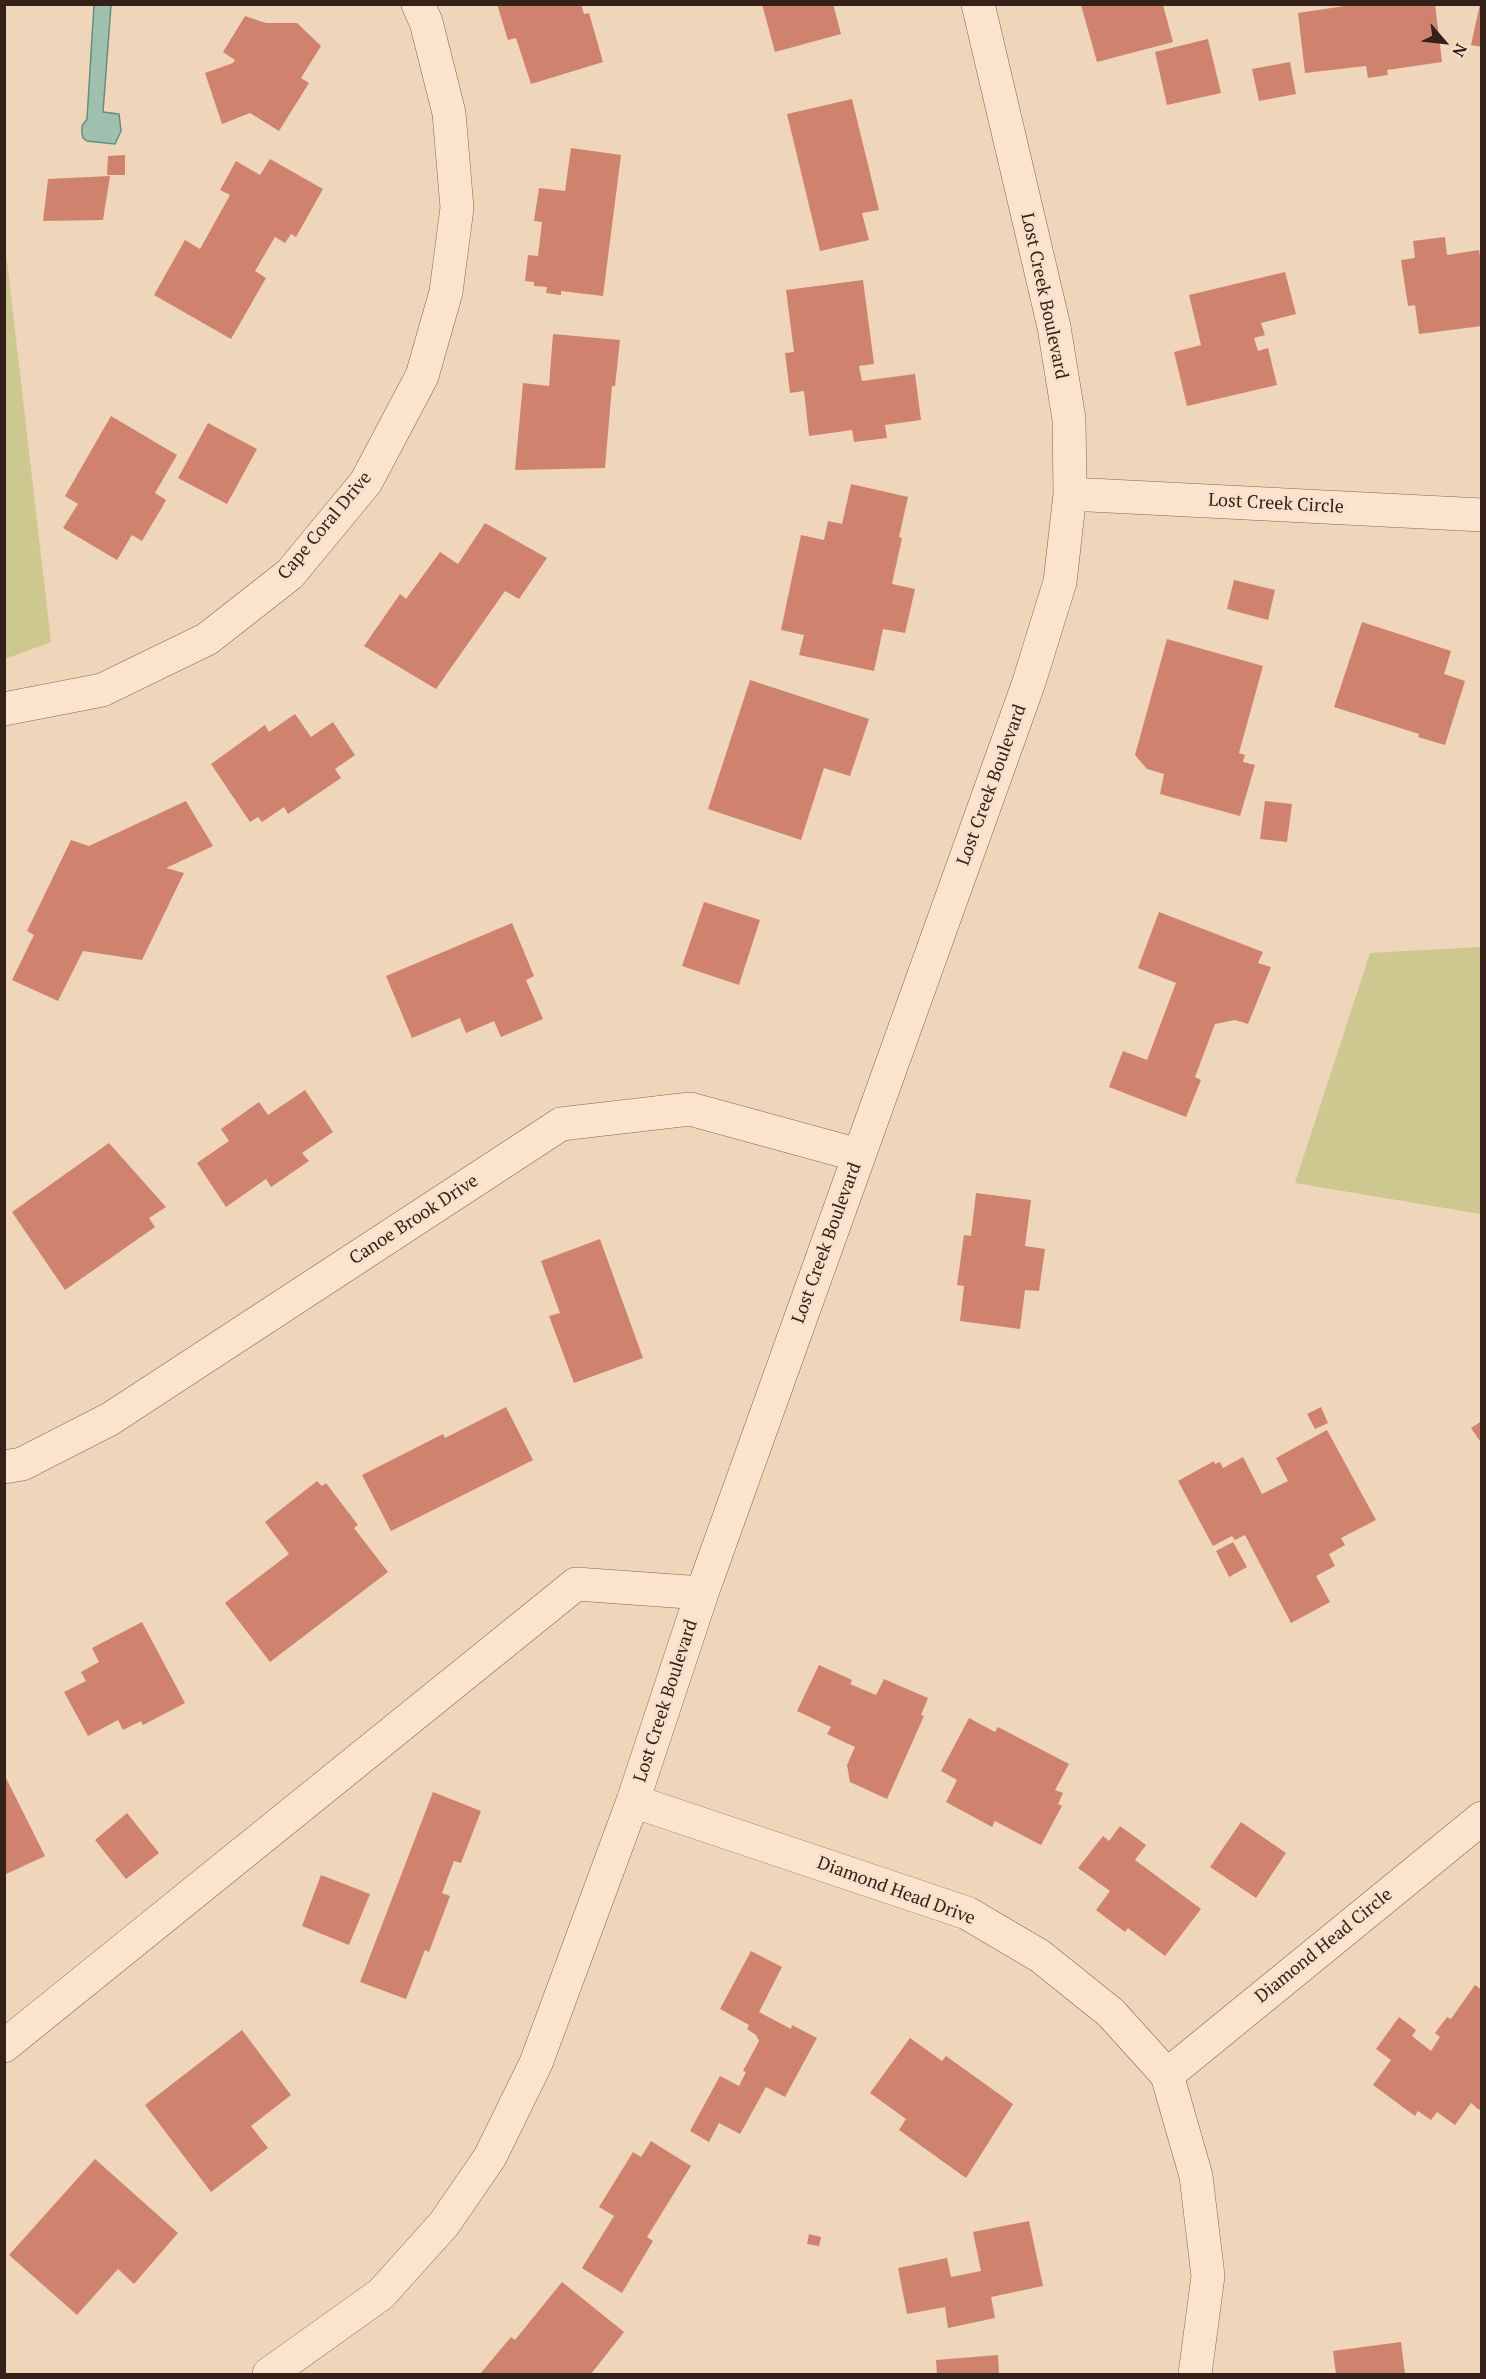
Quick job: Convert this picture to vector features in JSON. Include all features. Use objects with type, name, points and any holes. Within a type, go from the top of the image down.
[{"type":"street","name":"Cape Coral Drive","points":[[4,709],[102,690],[207,639],[290,574],[366,482],[422,376],[446,292],[457,208],[449,112],[426,22],[418,4]]},
{"type":"street","name":"Lost Creek Boulevard","points":[[269,2374],[381,2294],[444,2224],[490,2157],[536,2063],[633,1801],[702,1593],[1028,685],[1060,582],[1070,494],[1069,419],[1054,327],[978,4]]},
{"type":"street","name":"Lost Creek Circle","points":[[1070,494],[1482,515]]},
{"type":"street","name":"Canoe Brook Drive","points":[[4,1467],[22,1464],[110,1419],[561,1124],[690,1109],[858,1155]]},
{"type":"street","points":[[4,2046],[576,1584],[702,1593]]},
{"type":"street","name":"Diamond Head Drive","points":[[633,1801],[967,1913],[1040,1956],[1102,2006],[1167,2075],[1196,2176],[1208,2276],[1195,2374]]},
{"type":"street","name":"Diamond Head Circle","points":[[1167,2075],[1482,1818]]},
{"type":"shaded area","points":[[94,5],[111,5],[103,112],[119,114],[121,131],[115,144],[87,141],[83,138],[82,133],[82,126],[87,119]]},
{"type":"shaded area","points":[[4,235],[51,642],[5,659],[4,659]]},
{"type":"shaded area","points":[[1481,947],[1481,1214],[1295,1183],[1370,953]]},
{"type":"building","points":[[497,4],[581,4],[584,14],[589,13],[603,62],[531,84],[516,38],[508,40]]},
{"type":"building","points":[[762,4],[833,4],[841,34],[775,52]]},
{"type":"building","points":[[1358,4],[1435,4],[1442,62],[1387,70],[1388,75],[1368,78],[1366,66],[1305,73],[1298,13]]},
{"type":"building","points":[[1480,4],[1482,4],[1482,47],[1471,45]]},
{"type":"building","points":[[1081,5],[1163,5],[1173,42],[1097,62]]},
{"type":"building","points":[[245,16],[266,23],[297,23],[321,46],[301,78],[309,83],[279,131],[250,113],[222,124],[205,73],[233,63],[235,60],[223,52]]},
{"type":"building","points":[[1208,39],[1221,93],[1167,105],[1155,52]]},
{"type":"building","points":[[1290,62],[1296,94],[1259,101],[1252,69]]},
{"type":"building","points":[[852,99],[879,210],[862,213],[869,240],[820,251],[787,114]]},
{"type":"building","points":[[571,148],[621,155],[603,296],[561,291],[561,295],[546,293],[547,287],[534,286],[534,282],[525,281],[528,255],[538,256],[542,222],[534,221],[539,188],[565,191]]},
{"type":"building","points":[[125,155],[125,175],[107,175],[108,156]]},
{"type":"building","points":[[270,159],[323,189],[296,237],[291,234],[285,243],[275,237],[255,271],[266,278],[231,339],[154,295],[185,240],[200,249],[230,195],[220,190],[236,161],[260,175]]},
{"type":"building","points":[[110,176],[103,220],[43,221],[48,179]]},
{"type":"building","points":[[1445,237],[1447,255],[1479,250],[1482,267],[1482,326],[1419,334],[1415,305],[1408,306],[1401,260],[1415,258],[1413,241]]},
{"type":"building","points":[[1285,272],[1296,314],[1261,323],[1265,335],[1254,338],[1258,351],[1268,348],[1277,385],[1187,406],[1174,352],[1201,345],[1189,295]]},
{"type":"building","points":[[863,280],[874,364],[859,366],[862,381],[915,374],[921,420],[885,425],[887,438],[854,442],[852,430],[809,436],[804,391],[790,393],[785,353],[794,352],[786,290]]},
{"type":"building","points":[[553,334],[620,340],[615,386],[612,386],[605,468],[515,470],[523,383],[549,386]]},
{"type":"building","points":[[111,416],[177,455],[155,493],[166,500],[161,509],[142,541],[132,535],[117,560],[63,528],[78,504],[65,496]]},
{"type":"building","points":[[208,423],[257,449],[227,504],[178,478]]},
{"type":"building","points":[[851,484],[908,497],[892,584],[915,589],[905,633],[883,629],[874,671],[799,655],[804,635],[781,630],[801,535],[824,540],[828,521],[842,524]]},
{"type":"building","points":[[485,523],[547,558],[519,599],[505,591],[436,689],[364,646],[400,594],[406,599],[440,552],[458,564]]},
{"type":"building","points":[[1234,580],[1275,590],[1268,620],[1227,609]]},
{"type":"building","points":[[1362,622],[1451,651],[1444,674],[1465,681],[1445,745],[1418,737],[1419,734],[1334,707]]},
{"type":"building","points":[[1167,639],[1263,666],[1239,753],[1245,755],[1243,762],[1255,765],[1240,816],[1160,794],[1164,774],[1147,769],[1135,755]]},
{"type":"building","points":[[750,680],[869,719],[850,776],[824,768],[801,840],[708,809]]},
{"type":"building","points":[[295,714],[311,737],[333,722],[355,755],[335,769],[341,778],[288,814],[284,807],[262,822],[258,817],[250,822],[211,764],[265,725],[269,732]]},
{"type":"building","points":[[186,801],[213,846],[166,868],[184,873],[142,960],[83,951],[58,1001],[12,980],[34,935],[27,931],[71,840],[89,846]]},
{"type":"building","points":[[1265,801],[1292,804],[1287,842],[1260,839]]},
{"type":"building","points":[[704,902],[760,920],[739,985],[682,966]]},
{"type":"building","points":[[1159,912],[1263,952],[1258,963],[1271,967],[1248,1024],[1235,1020],[1215,1024],[1195,1077],[1201,1080],[1186,1117],[1109,1087],[1123,1051],[1147,1060],[1176,983],[1138,968]]},
{"type":"building","points":[[512,923],[534,976],[526,980],[543,1019],[501,1037],[494,1021],[466,1033],[460,1018],[412,1038],[386,976]]},
{"type":"building","points":[[305,1090],[333,1132],[302,1153],[309,1161],[271,1187],[266,1179],[226,1207],[197,1163],[229,1141],[221,1129],[259,1102],[268,1115]]},
{"type":"building","points":[[109,1143],[166,1207],[149,1218],[155,1227],[65,1290],[12,1212]]},
{"type":"building","points":[[976,1193],[1031,1200],[1025,1246],[1045,1249],[1039,1291],[1025,1290],[1020,1329],[960,1321],[964,1286],[957,1285],[964,1235],[971,1236]]},
{"type":"building","points":[[600,1239],[643,1358],[574,1383],[549,1316],[560,1313],[541,1261]]},
{"type":"building","points":[[506,1407],[533,1460],[391,1531],[362,1475],[443,1434],[445,1438]]},
{"type":"building","points":[[1321,1407],[1328,1423],[1315,1429],[1307,1414]]},
{"type":"building","points":[[1482,1421],[1482,1444],[1471,1428]]},
{"type":"building","points":[[1327,1430],[1376,1520],[1341,1538],[1345,1545],[1329,1554],[1335,1566],[1316,1576],[1330,1602],[1291,1623],[1245,1535],[1235,1540],[1232,1536],[1213,1546],[1178,1481],[1214,1461],[1215,1464],[1220,1462],[1223,1468],[1243,1457],[1262,1494],[1288,1481],[1276,1458]]},
{"type":"building","points":[[317,1481],[322,1486],[326,1483],[358,1525],[354,1528],[388,1572],[270,1662],[225,1603],[289,1554],[265,1522]]},
{"type":"building","points":[[1233,1542],[1247,1567],[1229,1577],[1216,1551]]},
{"type":"building","points":[[142,1622],[185,1703],[143,1725],[141,1721],[123,1730],[118,1720],[88,1736],[64,1692],[86,1681],[81,1672],[99,1662],[92,1648]]},
{"type":"building","points":[[819,1665],[852,1680],[850,1684],[876,1695],[884,1679],[928,1698],[921,1715],[924,1716],[887,1799],[850,1782],[847,1765],[855,1747],[827,1734],[831,1727],[797,1711]]},
{"type":"building","points":[[969,1718],[995,1732],[998,1727],[1069,1764],[1055,1790],[1063,1793],[1058,1804],[1062,1806],[1041,1845],[995,1821],[992,1827],[946,1802],[957,1780],[941,1771]]},
{"type":"building","points":[[4,1774],[45,1856],[4,1875]]},
{"type":"building","points":[[433,1792],[481,1811],[461,1863],[454,1861],[442,1893],[450,1896],[429,1952],[425,1950],[406,1999],[360,1982]]},
{"type":"building","points":[[127,1813],[159,1853],[126,1879],[95,1840]]},
{"type":"building","points":[[1241,1822],[1286,1853],[1256,1898],[1210,1867]]},
{"type":"building","points":[[1120,1826],[1146,1845],[1135,1860],[1201,1909],[1165,1956],[1128,1928],[1125,1932],[1096,1910],[1110,1891],[1078,1868],[1103,1836],[1109,1841]]},
{"type":"building","points":[[321,1875],[370,1894],[349,1945],[302,1926]]},
{"type":"building","points":[[751,1951],[782,1967],[759,2012],[791,2029],[792,2025],[817,2038],[785,2097],[766,2087],[740,2134],[719,2123],[709,2142],[690,2131],[720,2076],[739,2086],[746,2072],[743,2071],[759,2041],[756,2035],[747,2029],[749,2025],[720,2009]]},
{"type":"building","points":[[1475,1985],[1482,1990],[1482,2107],[1479,2110],[1471,2103],[1455,2125],[1437,2112],[1431,2120],[1418,2111],[1415,2116],[1373,2085],[1391,2060],[1376,2049],[1399,2017],[1416,2030],[1412,2036],[1431,2051],[1440,2037],[1435,2033],[1447,2017],[1451,2019]]},
{"type":"building","points":[[242,2030],[291,2095],[251,2126],[268,2148],[211,2192],[145,2105]]},
{"type":"building","points":[[910,2038],[942,2061],[946,2056],[1013,2104],[966,2178],[899,2130],[906,2119],[870,2093]]},
{"type":"building","points":[[651,2141],[691,2166],[647,2237],[653,2241],[622,2293],[582,2268],[614,2216],[599,2207],[633,2152],[641,2157]]},
{"type":"building","points":[[95,2159],[178,2233],[134,2284],[118,2269],[77,2315],[9,2255]]},
{"type":"building","points":[[1029,2221],[1043,2286],[991,2297],[995,2318],[948,2328],[945,2307],[907,2314],[898,2268],[947,2258],[951,2277],[981,2271],[973,2232]]},
{"type":"building","points":[[809,2234],[821,2237],[819,2246],[807,2244]]},
{"type":"building","points":[[562,2282],[624,2332],[591,2374],[480,2374],[511,2337],[515,2340]]},
{"type":"building","points":[[1401,2342],[1405,2374],[1336,2374],[1333,2351]]},
{"type":"building","points":[[998,2355],[999,2374],[937,2374],[936,2360]]}]
